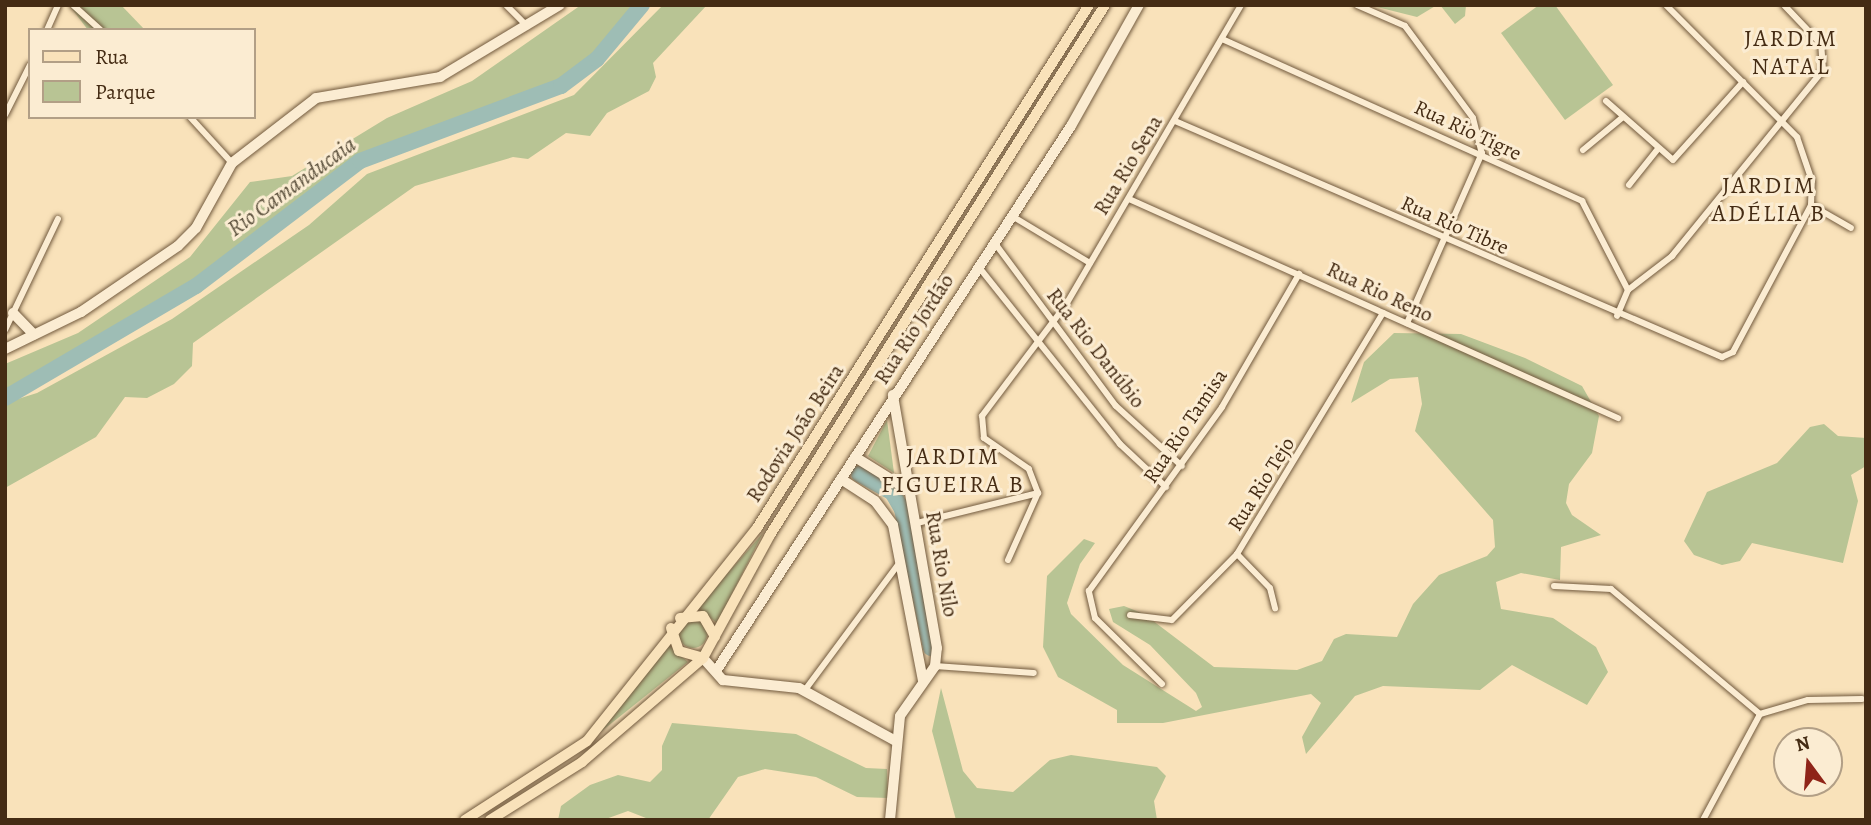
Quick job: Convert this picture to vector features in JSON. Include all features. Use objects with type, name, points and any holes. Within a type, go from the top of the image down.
[{"type":"main road","name":"Rodovia João Beira","points":[[466,820],[587,741],[671,628],[757,528],[1089,5]]},
{"type":"main road","name":"Rodovia João Beira","points":[[490,820],[582,762],[703,658],[770,535],[1105,5]]},
{"type":"main road","points":[[679,618],[703,616],[716,637]]},
{"type":"main road","points":[[671,628],[678,651],[703,658]]},
{"type":"street","points":[[48,28],[58,5]]},
{"type":"street","points":[[73,5],[99,28]]},
{"type":"street","points":[[506,5],[527,26]]},
{"type":"street","points":[[5,349],[81,312],[177,246],[196,228],[232,163],[316,98],[440,76],[560,5]]},
{"type":"street","name":"Rua Rio Jordão","points":[[716,671],[1012,216],[1139,5]]},
{"type":"street","name":"Rua Rio Sena","points":[[1038,493],[1029,469],[984,438],[982,416],[1052,323],[1090,263],[1241,5]]},
{"type":"street","points":[[1357,5],[1405,26],[1473,118],[1482,153],[1407,323]]},
{"type":"street","points":[[1666,5],[1781,120],[1806,156],[1811,205],[1851,228]]},
{"type":"street","points":[[1617,316],[1628,290],[1672,256],[1823,70],[1826,58],[1814,33],[1784,5]]},
{"type":"street","name":"Rua Rio Tigre","points":[[1222,39],[1482,153],[1582,201],[1628,290]]},
{"type":"street","points":[[5,115],[28,69]]},
{"type":"street","points":[[1606,101],[1657,150],[1673,160],[1687,149],[1743,82]]},
{"type":"street","points":[[1583,150],[1623,117]]},
{"type":"street","points":[[192,119],[232,163]]},
{"type":"street","name":"Rua Rio Tibre","points":[[1175,121],[1617,316],[1722,358],[1733,352],[1811,205]]},
{"type":"street","points":[[1629,185],[1657,150]]},
{"type":"street","name":"Rua Rio Reno","points":[[1129,198],[1618,418]]},
{"type":"street","points":[[1012,216],[1090,263]]},
{"type":"street","points":[[5,330],[58,219]]},
{"type":"street","name":"Rua Rio Danúbio","points":[[994,242],[1052,323],[1125,415],[1182,466]]},
{"type":"street","name":"Rua Rio Danúbio","points":[[978,266],[1120,444],[1166,487]]},
{"type":"street","name":"Rua Rio Tamisa","points":[[1162,684],[1095,618],[1089,591],[1182,466],[1300,274]]},
{"type":"street","points":[[13,313],[34,335]]},
{"type":"street","name":"Rua Rio Tejo","points":[[1130,615],[1172,620],[1237,554],[1383,313]]},
{"type":"street","points":[[893,396],[908,490]]},
{"type":"street","name":"Rua Rio Nilo","points":[[855,457],[908,490],[917,523],[935,666]]},
{"type":"street","points":[[841,479],[885,511],[923,667],[923,682]]},
{"type":"street","points":[[917,523],[1038,493]]},
{"type":"street","points":[[1008,560],[1038,493]]},
{"type":"street","points":[[1237,554],[1270,588],[1275,608]]},
{"type":"street","points":[[805,690],[898,565]]},
{"type":"street","points":[[1555,586],[1611,589],[1760,714]]},
{"type":"street","points":[[703,658],[716,671],[739,686],[805,690],[896,741]]},
{"type":"street","points":[[890,820],[900,716],[935,666]]},
{"type":"street","points":[[923,667],[1034,673]]},
{"type":"street","points":[[1703,820],[1760,714],[1808,700],[1862,699]]},
{"type":"street","points":[[502,820],[512,806]]},
{"type":"green space","points":[[69,5],[121,5],[143,28],[86,28]]},
{"type":"green space","points":[[581,5],[643,5],[609,47],[557,90],[423,135],[354,171],[268,226],[190,294],[5,393],[5,364],[78,333],[190,257],[250,182],[292,176],[387,118],[472,81]]},
{"type":"green space","points":[[663,5],[707,5],[653,63],[656,77],[649,91],[607,113],[590,136],[566,133],[528,159],[513,157],[415,186],[193,343],[192,366],[174,384],[147,398],[125,397],[96,437],[5,488],[5,403],[37,393],[172,319],[309,225],[367,174],[574,95]]},
{"type":"green space","points":[[1369,5],[1437,5],[1417,17]]},
{"type":"green space","points":[[1440,5],[1466,5],[1465,16],[1455,24]]},
{"type":"green space","points":[[1539,5],[1555,5],[1613,85],[1565,120],[1501,33]]},
{"type":"green space","points":[[1394,333],[1461,334],[1525,358],[1582,386],[1599,416],[1592,453],[1569,484],[1566,503],[1572,515],[1601,535],[1561,547],[1560,580],[1521,573],[1496,582],[1501,609],[1553,618],[1596,647],[1608,672],[1587,705],[1512,665],[1480,690],[1383,686],[1355,696],[1306,754],[1302,737],[1321,703],[1311,694],[1163,723],[1117,723],[1117,710],[1058,677],[1043,647],[1047,576],[1084,539],[1095,543],[1080,564],[1067,603],[1071,614],[1123,665],[1196,711],[1202,707],[1196,693],[1150,645],[1113,622],[1109,609],[1124,606],[1144,614],[1214,667],[1297,670],[1322,661],[1334,639],[1346,634],[1397,637],[1413,604],[1439,575],[1487,556],[1495,547],[1493,520],[1415,431],[1422,404],[1418,377],[1390,379],[1351,403],[1364,362]]},
{"type":"green space","points":[[887,420],[894,473],[868,456]]},
{"type":"green space","points":[[1824,424],[1838,436],[1866,438],[1866,466],[1851,475],[1858,501],[1843,563],[1752,543],[1740,561],[1722,565],[1694,555],[1684,541],[1707,492],[1777,463],[1810,427]]},
{"type":"green space","points":[[763,533],[717,623],[697,608]]},
{"type":"green space","points":[[693,620],[703,624],[707,634],[703,644],[693,648],[683,644],[679,634],[683,624]]},
{"type":"green space","points":[[667,643],[688,662],[598,734]]},
{"type":"green space","points":[[941,688],[963,771],[977,788],[1013,792],[1050,760],[1071,755],[1157,767],[1166,776],[1154,801],[1157,820],[956,820],[932,731]]},
{"type":"green space","points":[[672,723],[796,734],[866,768],[887,769],[888,798],[857,797],[816,777],[765,769],[738,777],[708,820],[651,820],[628,811],[603,820],[558,820],[561,806],[590,785],[618,775],[650,782],[662,770],[662,746]]},
{"type":"waterway","name":"Rio Camanducaia","points":[[5,398],[196,286],[360,161],[561,86],[597,59],[642,5]]},
{"type":"waterway","points":[[859,474],[892,492],[902,509],[931,648]]},
{"type":"district","name":"JARDIM NATAL","points":[[1791,53]]},
{"type":"district","name":"JARDIM ADÉLIA B","points":[[1769,200]]},
{"type":"district","name":"JARDIM FIGUEIRA B","points":[[953,471]]}]
